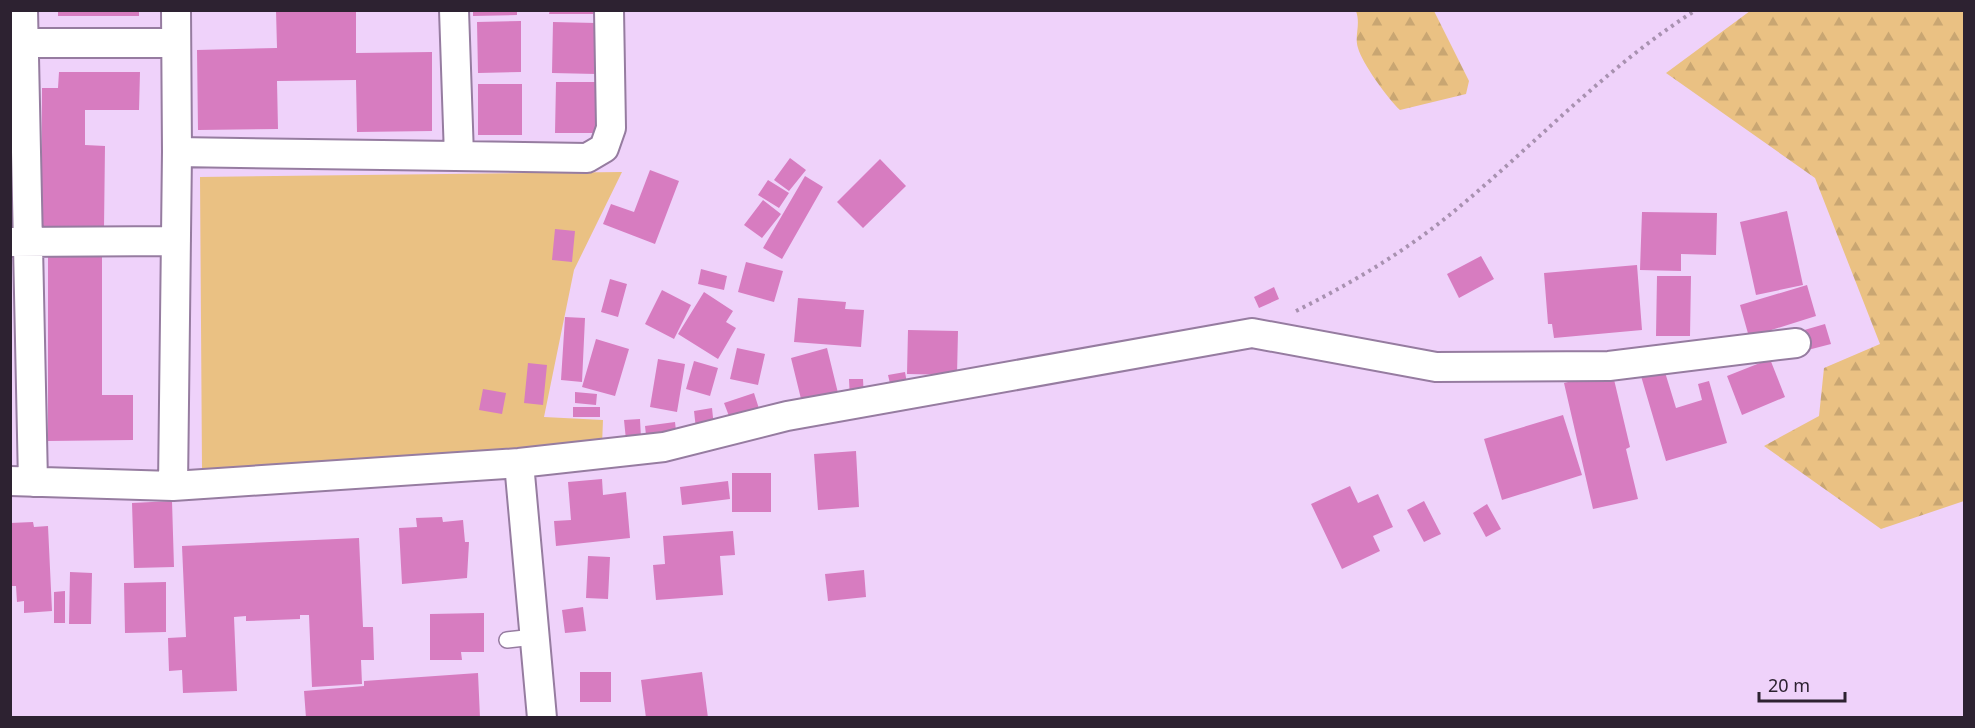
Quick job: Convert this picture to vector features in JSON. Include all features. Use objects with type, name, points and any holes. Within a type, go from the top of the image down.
[{"type":"street","points":[[22,10],[17,43],[22,481],[173,486],[519,463],[664,447],[787,416],[1252,333],[1436,367],[1609,366],[1796,343]]},
{"type":"street","points":[[173,486],[177,152],[176,10]]},
{"type":"street","points":[[454,10],[459,156]]},
{"type":"street","points":[[177,152],[587,158],[604,148],[611,128],[609,10]]},
{"type":"street","points":[[17,43],[176,43]]},
{"type":"street","points":[[19,242],[176,241]]},
{"type":"street","points":[[519,463],[521,639],[542,717]]},
{"type":"path","points":[[1293,312],[1354,279],[1446,218],[1603,80],[1660,33],[1696,10]]},
{"type":"green space","points":[[1356,11],[1434,11],[1469,81],[1466,94],[1400,110],[1389,98],[1360,55],[1357,44]]},
{"type":"green space","points":[[1750,11],[1964,11],[1964,501],[1881,529],[1764,446],[1819,416],[1824,368],[1880,344],[1815,178],[1666,73]]},
{"type":"green space","points":[[622,172],[574,270],[544,417],[603,420],[602,445],[520,456],[202,469],[200,177]]},
{"type":"building","points":[[58,10],[139,10],[139,16],[58,16]]},
{"type":"building","points":[[276,10],[356,10],[356,53],[432,52],[432,131],[357,132],[356,80],[277,81],[278,129],[198,130],[197,50],[277,48]]},
{"type":"building","points":[[473,10],[517,10],[517,15],[473,16]]},
{"type":"building","points":[[550,10],[594,10],[594,14],[549,14]]},
{"type":"building","points":[[521,21],[521,72],[478,73],[477,22]]},
{"type":"building","points":[[553,22],[596,23],[596,74],[552,73]]},
{"type":"building","points":[[59,72],[140,72],[139,110],[85,110],[85,145],[105,146],[104,228],[41,227],[42,88],[58,88]]},
{"type":"building","points":[[556,82],[599,82],[598,133],[555,133]]},
{"type":"building","points":[[478,84],[522,84],[522,135],[478,135]]},
{"type":"building","points":[[790,158],[806,170],[789,191],[774,180]]},
{"type":"building","points":[[880,159],[906,186],[863,228],[837,202]]},
{"type":"building","points":[[650,170],[679,181],[655,244],[603,224],[611,204],[634,212]]},
{"type":"building","points":[[805,176],[823,187],[782,259],[763,248]]},
{"type":"building","points":[[768,180],[789,193],[779,208],[758,195]]},
{"type":"building","points":[[763,200],[781,214],[762,238],[744,225]]},
{"type":"building","points":[[1787,211],[1803,285],[1756,295],[1740,222]]},
{"type":"building","points":[[1642,212],[1717,213],[1716,255],[1681,254],[1681,271],[1640,270]]},
{"type":"building","points":[[555,229],[575,231],[572,262],[552,260]]},
{"type":"building","points":[[102,252],[102,395],[133,395],[133,440],[48,441],[48,253]]},
{"type":"building","points":[[1481,256],[1494,279],[1459,298],[1447,274]]},
{"type":"building","points":[[746,262],[783,271],[774,302],[738,292]]},
{"type":"building","points":[[1637,265],[1642,330],[1554,338],[1552,324],[1548,324],[1544,273]]},
{"type":"building","points":[[701,269],[727,276],[724,290],[698,284]]},
{"type":"building","points":[[1657,276],[1691,276],[1690,336],[1656,336]]},
{"type":"building","points":[[610,279],[627,284],[618,317],[601,312]]},
{"type":"building","points":[[1807,285],[1816,316],[1749,337],[1740,305]]},
{"type":"building","points":[[1274,287],[1279,299],[1259,308],[1254,297]]},
{"type":"building","points":[[662,290],[691,305],[674,339],[645,324]]},
{"type":"building","points":[[704,292],[733,311],[726,322],[736,328],[718,359],[678,334]]},
{"type":"building","points":[[798,298],[846,302],[845,309],[864,310],[861,347],[794,342]]},
{"type":"building","points":[[565,317],[585,318],[582,382],[561,380]]},
{"type":"building","points":[[1825,324],[1831,344],[1800,352],[1794,333]]},
{"type":"building","points":[[908,330],[958,331],[957,375],[907,374]]},
{"type":"building","points":[[596,339],[629,349],[615,396],[582,387]]},
{"type":"building","points":[[737,348],[765,354],[758,385],[730,379]]},
{"type":"building","points":[[827,348],[838,393],[802,403],[791,358]]},
{"type":"building","points":[[658,359],[685,364],[677,412],[650,407]]},
{"type":"building","points":[[1770,359],[1785,397],[1742,415],[1727,376]]},
{"type":"building","points":[[694,361],[718,368],[710,396],[686,389]]},
{"type":"building","points":[[528,363],[547,365],[543,405],[524,403]]},
{"type":"building","points":[[1664,369],[1676,408],[1702,400],[1698,384],[1709,381],[1727,443],[1666,461],[1641,376]]},
{"type":"building","points":[[1612,371],[1630,447],[1626,449],[1638,499],[1593,509],[1564,383]]},
{"type":"building","points":[[905,372],[908,389],[892,392],[888,375]]},
{"type":"building","points":[[849,379],[863,379],[864,399],[850,400]]},
{"type":"building","points":[[483,389],[506,393],[502,414],[479,410]]},
{"type":"building","points":[[575,392],[597,394],[596,405],[575,403]]},
{"type":"building","points":[[754,393],[761,415],[732,424],[724,403]]},
{"type":"building","points":[[573,407],[600,407],[600,417],[573,417]]},
{"type":"building","points":[[712,408],[714,427],[696,429],[694,411]]},
{"type":"building","points":[[1563,415],[1582,475],[1502,500],[1484,439]]},
{"type":"building","points":[[640,419],[641,438],[626,440],[624,420]]},
{"type":"building","points":[[675,422],[677,440],[647,444],[645,426]]},
{"type":"building","points":[[856,451],[859,507],[818,510],[814,454]]},
{"type":"building","points":[[732,473],[771,473],[771,512],[732,512]]},
{"type":"building","points":[[602,479],[603,495],[626,492],[630,538],[556,546],[554,521],[571,520],[568,482]]},
{"type":"building","points":[[728,481],[730,499],[682,505],[680,487]]},
{"type":"building","points":[[1350,486],[1358,503],[1378,494],[1393,527],[1373,536],[1380,551],[1342,569],[1311,504]]},
{"type":"building","points":[[172,501],[174,567],[134,568],[132,503]]},
{"type":"building","points":[[1424,501],[1441,534],[1424,542],[1407,510]]},
{"type":"building","points":[[1487,504],[1501,529],[1486,537],[1473,513]]},
{"type":"building","points":[[442,517],[443,522],[463,520],[465,542],[469,542],[467,578],[402,584],[399,528],[417,527],[416,518]]},
{"type":"building","points":[[33,522],[34,527],[48,526],[52,611],[24,613],[24,601],[17,602],[16,586],[10,586],[10,523]]},
{"type":"building","points":[[733,531],[735,555],[720,556],[723,595],[656,600],[653,565],[665,564],[663,536]]},
{"type":"building","points":[[359,538],[363,627],[373,627],[374,660],[361,660],[362,684],[312,687],[309,615],[300,615],[300,619],[246,621],[246,616],[234,617],[237,691],[183,693],[182,670],[169,671],[168,638],[186,637],[182,546]]},
{"type":"building","points":[[588,556],[610,557],[608,599],[586,598]]},
{"type":"building","points":[[864,570],[866,597],[828,601],[825,574]]},
{"type":"building","points":[[70,572],[92,573],[91,624],[69,624]]},
{"type":"building","points":[[166,582],[166,632],[125,633],[124,583]]},
{"type":"building","points":[[65,591],[65,623],[54,623],[54,592]]},
{"type":"building","points":[[583,607],[586,631],[565,633],[562,610]]},
{"type":"building","points":[[484,613],[484,652],[461,652],[462,660],[430,660],[430,614]]},
{"type":"building","points":[[580,672],[611,672],[611,702],[580,702]]},
{"type":"building","points":[[702,672],[708,718],[646,718],[641,680]]},
{"type":"building","points":[[478,673],[480,718],[306,718],[304,691],[364,686],[364,681]]}]
